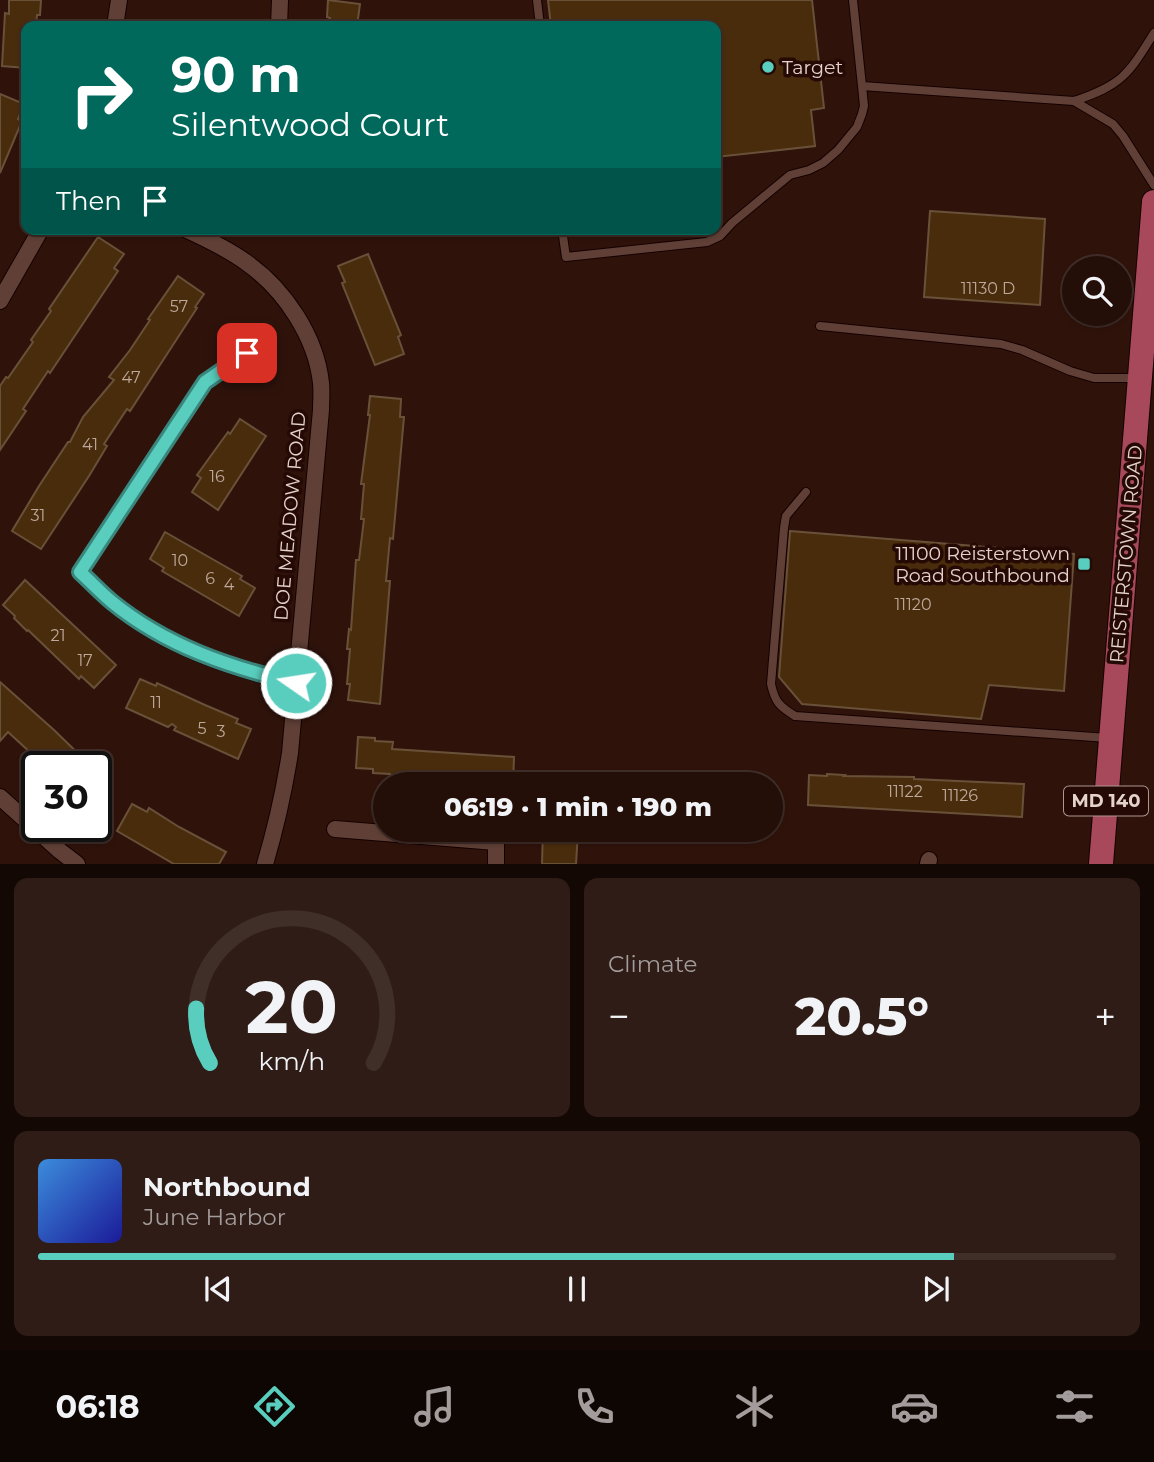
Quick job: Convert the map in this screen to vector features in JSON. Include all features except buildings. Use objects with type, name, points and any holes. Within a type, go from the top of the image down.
[{"type":"main road","name":"REISTERSTOWN ROAD","points":[[1101,863],[1154,202]]},
{"type":"street","points":[[117,21],[119,0]]},
{"type":"street","points":[[279,21],[280,0]]},
{"type":"street","points":[[0,301],[38,235]]},
{"type":"street","name":"DOE MEADOW ROAD","points":[[212,235],[277,291],[294,313],[307,334],[317,360],[321,384],[321,410],[290,753],[284,792],[265,863]]},
{"type":"street","points":[[247,353],[205,382],[80,572],[141,624],[170,640],[217,661],[296,683]]},
{"type":"street","points":[[0,797],[77,863]]},
{"type":"street","points":[[335,829],[495,842],[496,863]]},
{"type":"lane","points":[[537,0],[539,21]]},
{"type":"lane","points":[[721,235],[790,175],[824,163],[857,127],[864,106],[853,0]]},
{"type":"lane","points":[[862,86],[1074,102],[1097,94],[1124,78],[1154,33]]},
{"type":"lane","points":[[1074,102],[1113,124],[1154,185]]},
{"type":"lane","points":[[563,235],[566,257],[707,242],[721,235]]},
{"type":"lane","points":[[820,326],[1001,344],[1094,378],[1140,378]]},
{"type":"lane","points":[[806,492],[786,516],[784,528],[771,684],[774,699],[782,708],[795,716],[1111,738]]},
{"type":"place","name":"Target","points":[[768,67]]},
{"type":"place","name":"11100 Reisterstown Road Southbound","points":[[1084,564]]},
{"type":"route","points":[[247,353],[205,382],[80,572],[141,624],[170,640],[217,661],[296,683]]}]
